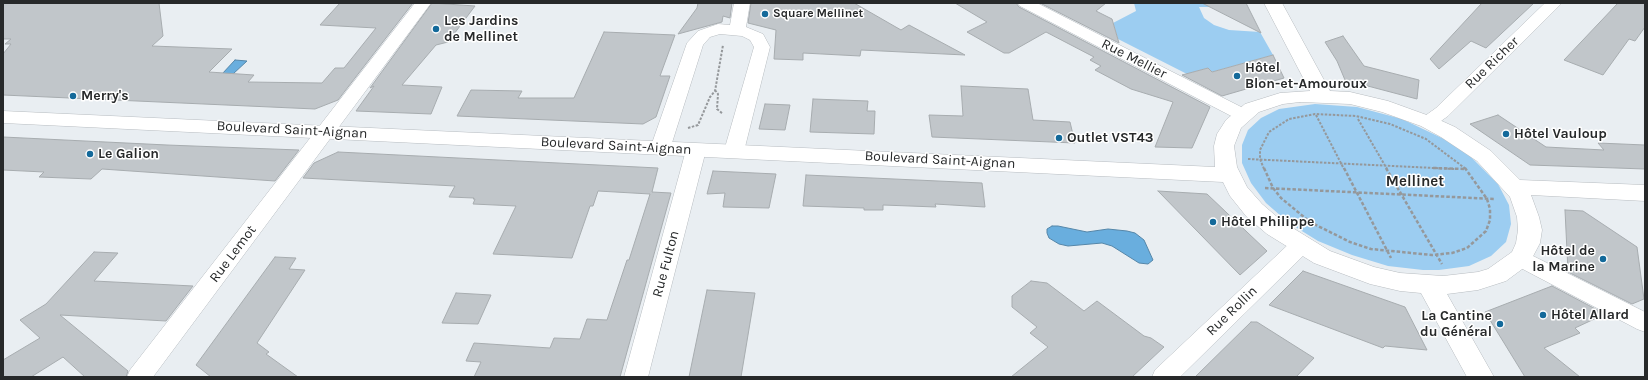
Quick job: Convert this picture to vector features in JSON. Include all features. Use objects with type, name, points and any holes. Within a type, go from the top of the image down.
[{"type":"street","name":"Rue Lemot","points":[[140,377],[423,3]]},
{"type":"street","points":[[732,29],[736,22],[742,3]]},
{"type":"street","name":"Rue Mellier","points":[[1025,3],[1243,115]]},
{"type":"street","points":[[1273,3],[1318,102]]},
{"type":"street","name":"Rue Richer","points":[[1428,122],[1442,112],[1554,3]]},
{"type":"street","points":[[660,149],[695,43],[704,34],[718,30],[732,29],[747,32],[757,37],[762,47],[734,151]]},
{"type":"street","points":[[1350,98],[1388,107],[1428,122],[1454,136],[1484,156],[1500,170],[1519,195],[1528,217],[1530,230],[1528,243],[1521,258],[1497,275],[1478,281],[1456,284],[1437,277],[1400,282],[1346,267],[1300,246],[1275,228],[1254,210],[1238,191],[1227,165],[1224,146],[1227,134],[1233,124],[1243,115],[1265,103],[1280,99],[1318,102],[1350,98]]},
{"type":"street","name":"Boulevard Saint-Aignan","points":[[3,117],[326,130],[660,149],[1227,165]]},
{"type":"street","name":"Rue Fulton","points":[[636,377],[696,150]]},
{"type":"street","points":[[1519,195],[1645,193]]},
{"type":"street","name":"Rue Rollin","points":[[1164,377],[1300,246]]},
{"type":"street","points":[[1521,258],[1645,323]]},
{"type":"street","points":[[1437,277],[1481,377]]},
{"type":"path","points":[[667,127],[691,129],[698,125],[710,97],[715,91],[732,29]]},
{"type":"path","points":[[1350,98],[1350,106],[1437,255],[1437,277]]},
{"type":"path","points":[[1318,102],[1315,114],[1396,266],[1400,282]]},
{"type":"path","points":[[1315,114],[1289,119],[1269,132],[1263,141],[1260,150],[1260,159],[1273,188],[1281,198],[1310,222],[1350,242],[1388,252],[1437,255],[1452,253],[1466,248],[1478,240],[1486,231],[1490,220],[1490,209],[1487,199],[1467,169]]},
{"type":"path","points":[[1227,165],[1260,159],[1473,170]]},
{"type":"path","points":[[1260,187],[1506,200],[1519,195]]},
{"type":"shaded area","points":[[1134,3],[1211,3],[1213,7],[1199,7],[1204,18],[1214,25],[1229,30],[1260,32],[1273,55],[1212,72],[1208,68],[1187,74],[1118,39],[1113,23],[1136,11]]},
{"type":"shaded area","points":[[235,60],[247,61],[233,74],[222,74]]},
{"type":"shaded area","points":[[1315,104],[1357,107],[1402,119],[1444,139],[1469,155],[1498,184],[1509,205],[1511,224],[1506,242],[1491,256],[1469,266],[1439,270],[1423,270],[1388,266],[1352,255],[1318,241],[1289,223],[1266,203],[1251,183],[1242,163],[1242,145],[1248,130],[1261,118],[1279,109]]},
{"type":"shaded area","points":[[1052,226],[1087,232],[1108,229],[1135,233],[1144,240],[1153,260],[1148,264],[1139,263],[1112,246],[1102,243],[1068,246],[1059,244],[1049,238],[1047,233],[1047,229]]},
{"type":"building","points":[[3,3],[159,3],[163,36],[152,46],[232,49],[209,72],[254,75],[248,82],[322,83],[335,68],[344,68],[376,28],[320,25],[340,3],[413,3],[338,100],[315,109],[3,95],[3,54],[11,44],[5,44],[11,39],[3,39]]},
{"type":"building","points":[[432,3],[475,6],[448,42],[436,45],[402,85],[442,87],[431,114],[356,111],[374,86],[370,88]]},
{"type":"building","points":[[698,3],[732,3],[730,18],[723,16],[722,22],[678,34],[697,8]]},
{"type":"building","points":[[751,3],[854,3],[901,30],[909,25],[965,55],[861,50],[860,56],[803,53],[803,60],[774,59],[776,30],[748,23]]},
{"type":"building","points":[[955,3],[1016,3],[1019,7],[1210,107],[1192,148],[1155,147],[1173,102],[1131,89],[1095,70],[1101,66],[1090,60],[1094,57],[1046,32],[1009,53],[1004,53],[967,32],[987,22]]},
{"type":"building","points":[[1040,3],[1106,3],[1096,11],[1112,19],[1119,43]]},
{"type":"building","points":[[1202,3],[1246,3],[1261,33]]},
{"type":"building","points":[[1482,3],[1534,3],[1486,48],[1471,41],[1439,69],[1430,59]]},
{"type":"building","points":[[1618,3],[1645,3],[1645,27],[1635,41],[1629,39],[1603,75],[1564,60]]},
{"type":"building","points":[[604,32],[675,35],[660,76],[670,76],[656,117],[643,124],[457,116],[471,90],[522,91],[518,98],[574,98]]},
{"type":"building","points":[[1343,36],[1364,66],[1419,80],[1417,99],[1345,80],[1337,61],[1325,42]]},
{"type":"building","name":"Hôtel Blon-et-Amouroux","points":[[1273,55],[1284,78],[1222,96],[1182,75],[1208,68],[1212,72]]},
{"type":"building","points":[[961,86],[1028,89],[1033,120],[1070,122],[1075,143],[932,137],[929,115],[963,116]]},
{"type":"building","points":[[813,99],[868,101],[867,111],[875,111],[874,134],[810,132]]},
{"type":"building","points":[[765,104],[790,105],[785,130],[759,129]]},
{"type":"building","name":"Hôtel Vauloup","points":[[1498,115],[1546,147],[1604,150],[1598,143],[1645,145],[1645,169],[1530,165],[1470,124]]},
{"type":"building","points":[[3,137],[299,150],[275,181],[102,169],[91,179],[39,177],[44,172],[3,170]]},
{"type":"building","points":[[338,152],[658,168],[652,192],[671,193],[620,377],[474,377],[481,362],[466,361],[474,343],[550,348],[554,338],[580,339],[587,319],[607,320],[627,260],[629,260],[650,194],[598,191],[593,206],[590,206],[572,258],[493,254],[516,206],[473,204],[474,198],[449,197],[455,186],[303,178],[314,163]]},
{"type":"building","points":[[713,171],[776,174],[769,208],[723,207],[725,193],[707,194]]},
{"type":"building","points":[[806,175],[982,183],[985,207],[935,204],[936,207],[883,205],[883,210],[864,210],[864,208],[803,206]]},
{"type":"building","name":"Hôtel Philippe","points":[[1158,191],[1207,194],[1267,251],[1240,275]]},
{"type":"building","name":"Hôtel de la Marine","points":[[1565,210],[1583,211],[1637,247],[1644,299],[1632,304],[1568,272]]},
{"type":"building","points":[[94,252],[118,253],[94,281],[193,286],[166,321],[60,315],[128,371],[126,377],[85,377],[63,357],[31,377],[3,377],[3,360],[40,338],[20,320],[46,304]]},
{"type":"building","points":[[275,257],[296,258],[289,269],[305,270],[257,343],[269,352],[266,354],[298,377],[211,377],[196,365]]},
{"type":"building","points":[[1303,271],[1405,307],[1427,350],[1385,346],[1383,348],[1269,305]]},
{"type":"building","points":[[1031,281],[1047,283],[1084,311],[1097,301],[1144,336],[1151,338],[1164,347],[1132,377],[1011,377],[1048,347],[1030,333],[1037,327],[1012,307],[1012,296]]},
{"type":"building","points":[[1552,286],[1605,314],[1575,328],[1580,333],[1544,348],[1580,377],[1525,377],[1485,312]]},
{"type":"building","points":[[707,290],[755,293],[741,377],[689,377]]},
{"type":"building","points":[[456,293],[491,295],[478,324],[442,323]]},
{"type":"building","points":[[1251,322],[1257,322],[1314,358],[1296,377],[1195,377]]},
{"type":"place","name":"Square Mellinet","points":[[765,14]]},
{"type":"place","name":"Les Jardins de Mellinet","points":[[436,29]]},
{"type":"place","name":"Hôtel Blon-et-Amouroux","points":[[1237,76]]},
{"type":"place","name":"Merry's","points":[[73,96]]},
{"type":"place","name":"Hôtel Vauloup","points":[[1506,134]]},
{"type":"place","name":"Outlet VST43","points":[[1059,138]]},
{"type":"place","name":"Le Galion","points":[[90,154]]},
{"type":"place","name":"Hôtel Philippe","points":[[1213,222]]},
{"type":"place","name":"Hôtel de la Marine","points":[[1603,259]]},
{"type":"place","name":"Hôtel Allard","points":[[1543,315]]},
{"type":"place","name":"La Cantine du Général","points":[[1500,324]]},
{"type":"district","name":"Mellinet","points":[[1415,182]]}]
